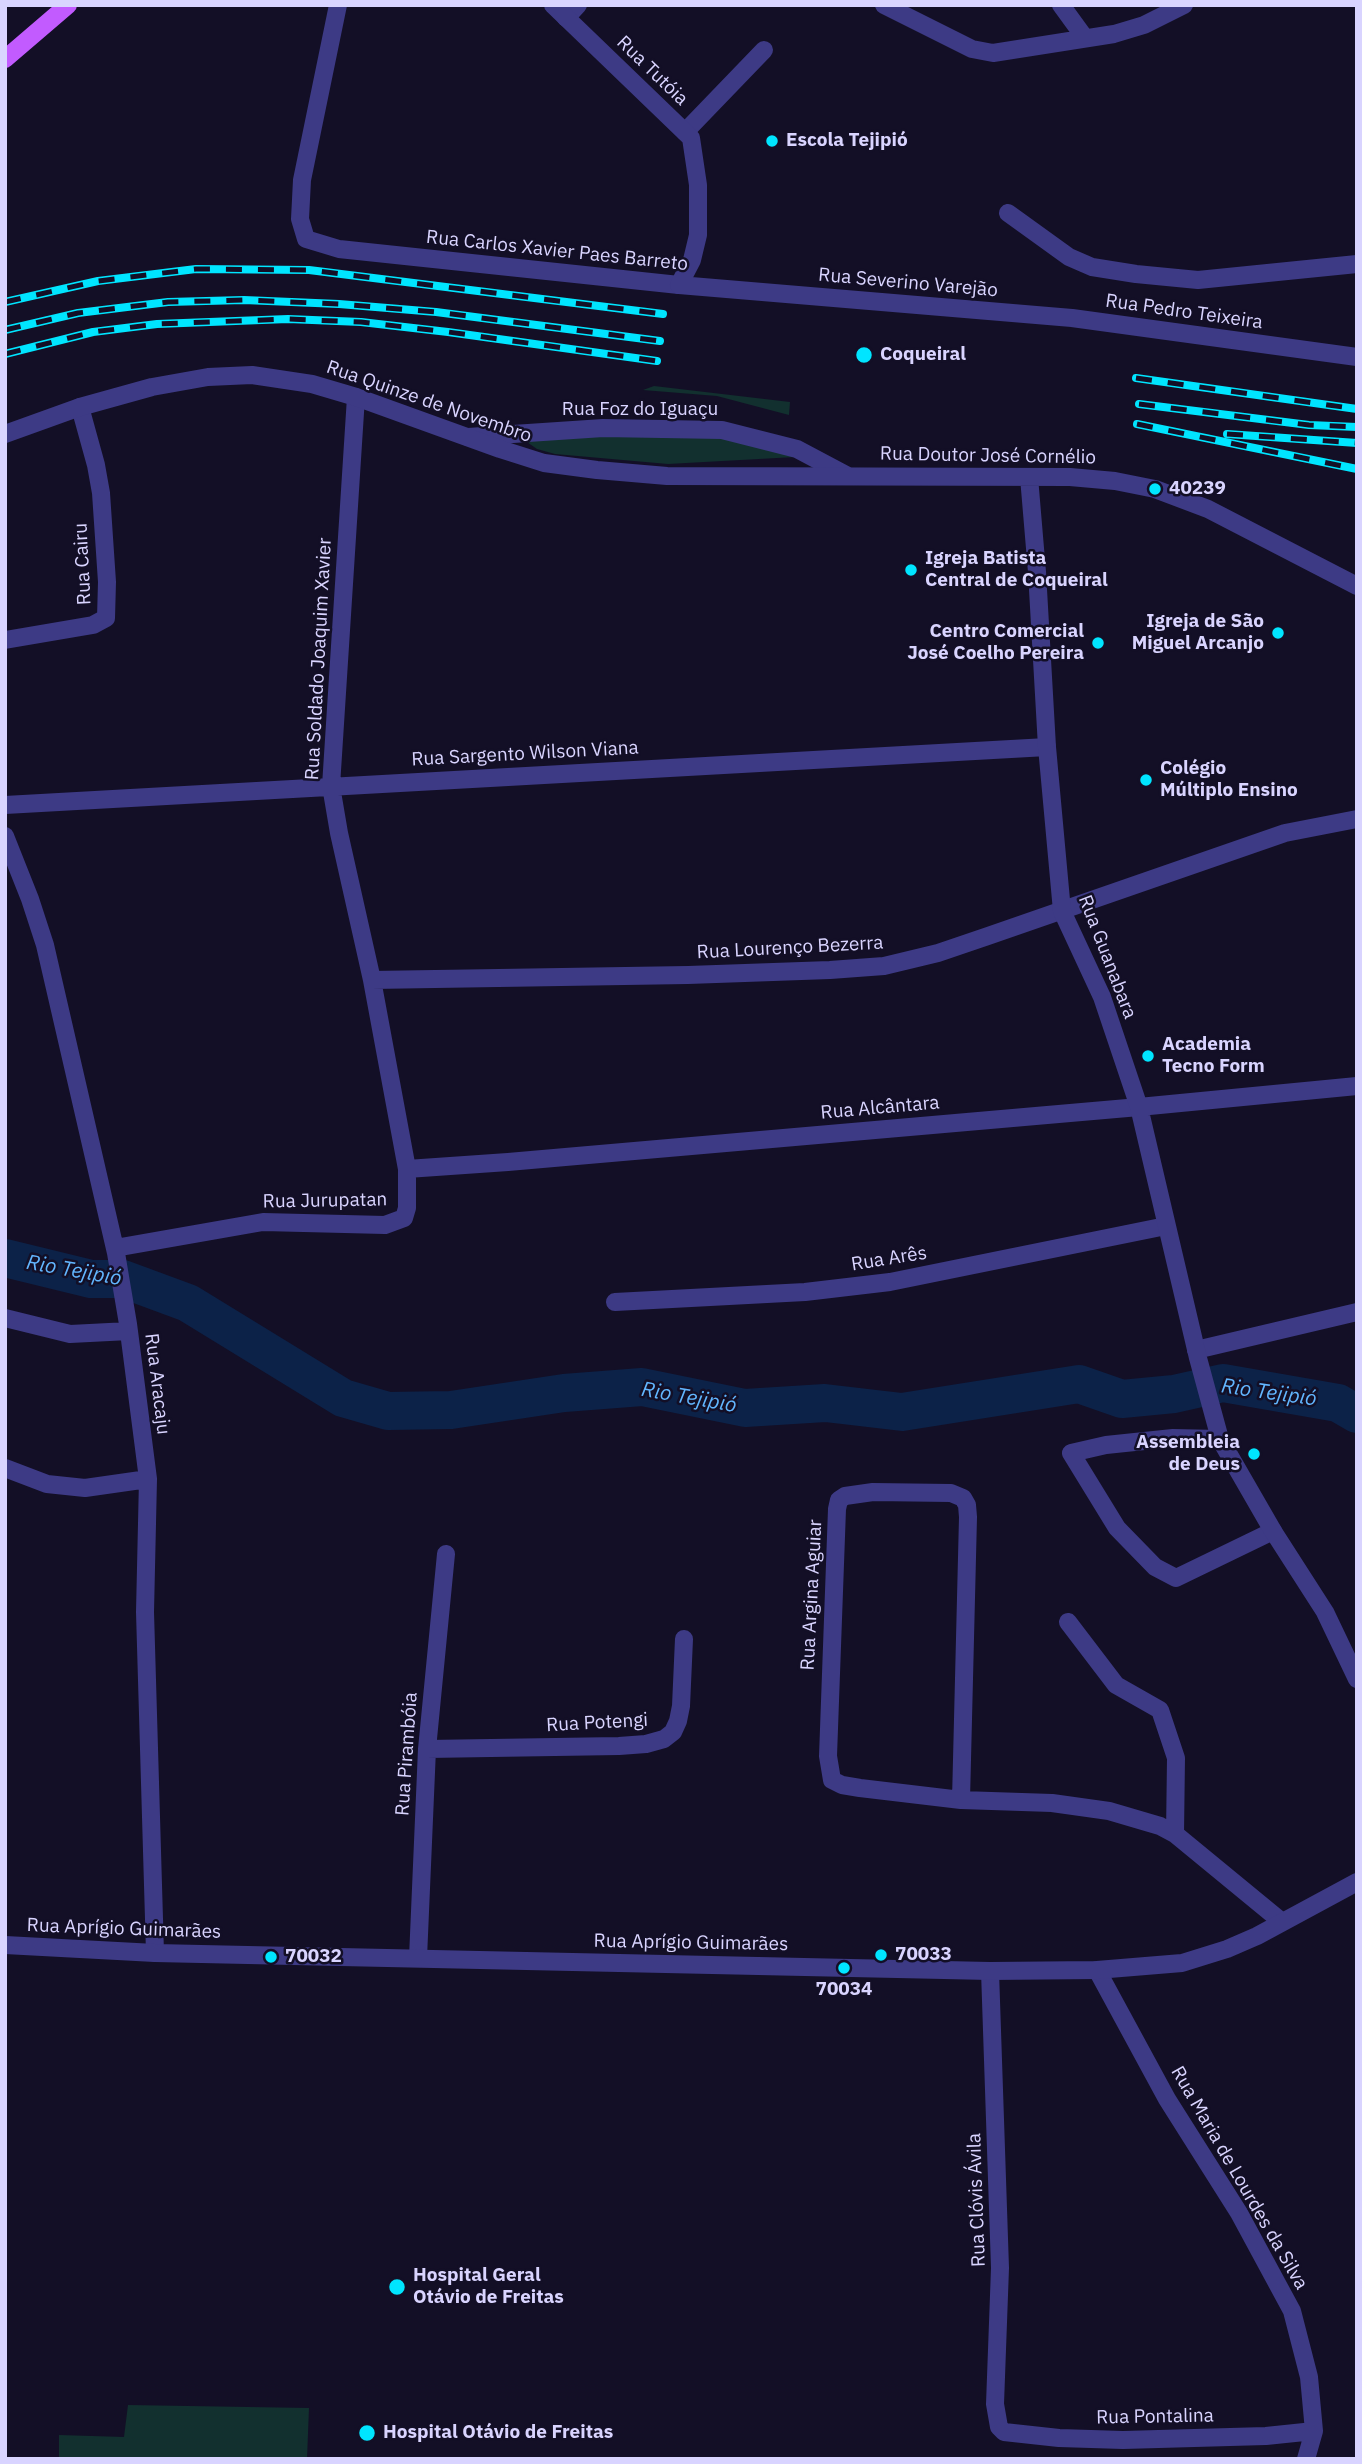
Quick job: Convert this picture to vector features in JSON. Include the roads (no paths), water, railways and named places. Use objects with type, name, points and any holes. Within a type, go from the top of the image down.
[{"type":"main road","points":[[5,59],[68,5]]},
{"type":"street","name":"Rua Carlos Xavier Paes Barreto","points":[[338,5],[302,180],[300,219],[306,239],[339,249],[679,285],[806,295]]},
{"type":"street","name":"Rua Tutóia","points":[[553,5],[572,12],[688,135]]},
{"type":"street","points":[[884,5],[981,52],[993,53],[1114,34],[1144,25],[1184,5]]},
{"type":"street","points":[[1061,5],[1085,38]]},
{"type":"street","points":[[679,285],[692,260],[698,235],[698,185],[688,135],[764,50]]},
{"type":"street","points":[[1008,213],[1069,257],[1092,267],[1136,274],[1198,280],[1357,264]]},
{"type":"street","name":"Rua Severino Varejão","points":[[806,295],[1005,312]]},
{"type":"street","name":"Rua Pedro Teixeira","points":[[1005,312],[1357,357]]},
{"type":"street","name":"Rua Quinze de Novembro","points":[[5,434],[80,407],[152,387],[208,377],[252,375],[312,384],[356,397],[544,463],[667,476],[846,475]]},
{"type":"street","name":"Rua Soldado Joaquim Xavier","points":[[356,397],[331,786],[372,980],[407,1169]]},
{"type":"street","name":"Rua Cairu","points":[[5,640],[93,625],[106,618],[107,582],[101,494],[80,407]]},
{"type":"street","name":"Rua Foz do Iguaçu","points":[[468,437],[603,428],[722,430],[797,449],[846,475]]},
{"type":"street","name":"Rua Doutor José Cornélio","points":[[846,475],[1070,477],[1115,481],[1155,489],[1208,509],[1357,586]]},
{"type":"street","name":"Rua Guanabara","points":[[1029,477],[1047,747],[1062,911],[1102,997],[1139,1107],[1218,1433]]},
{"type":"street","name":"Rua Sargento Wilson Viana","points":[[5,805],[1047,747]]},
{"type":"street","name":"Rua Lourenço Bezerra","points":[[372,980],[701,974],[830,970],[884,965],[939,953],[1285,832],[1357,819]]},
{"type":"street","name":"Rua Aracaju","points":[[5,836],[30,899],[44,945],[115,1250],[129,1328],[148,1479],[145,1612],[155,1952]]},
{"type":"street","name":"Rua Alcântara","points":[[407,1169],[1357,1086]]},
{"type":"street","name":"Rua Jurupatan","points":[[115,1250],[263,1222],[365,1226],[394,1223],[404,1218],[407,1209],[407,1169]]},
{"type":"street","name":"Rua Arês","points":[[615,1302],[805,1292],[890,1282],[1166,1226]]},
{"type":"street","points":[[1197,1354],[1357,1312]]},
{"type":"street","points":[[5,1318],[70,1334],[129,1328]]},
{"type":"street","points":[[1273,1531],[1176,1577],[1155,1567],[1117,1528],[1071,1452],[1106,1445],[1218,1433],[1273,1531],[1325,1612],[1356,1677]]},
{"type":"street","points":[[5,1468],[47,1484],[85,1488],[148,1479]]},
{"type":"street","name":"Rua Argina Aguiar","points":[[961,1800],[967,1506],[963,1498],[951,1493],[873,1492],[845,1496],[839,1500],[837,1520],[828,1756],[832,1780],[860,1788],[961,1800],[1052,1803],[1109,1811],[1160,1826],[1175,1834],[1282,1923]]},
{"type":"street","name":"Rua Pirambóia","points":[[418,1958],[427,1749],[446,1554]]},
{"type":"street","points":[[1068,1622],[1116,1685],[1160,1710],[1176,1758],[1175,1834]]},
{"type":"street","name":"Rua Potengi","points":[[427,1749],[619,1746],[646,1744],[664,1739],[673,1732],[678,1721],[684,1639]]},
{"type":"street","name":"Rua Aprígio Guimarães","points":[[5,1945],[155,1952],[990,1971],[1097,1970],[1182,1963],[1227,1949],[1354,1888]]},
{"type":"street","name":"Rua Maria de Lourdes da Silva","points":[[1097,1970],[1167,2099],[1239,2213],[1292,2311],[1309,2377],[1314,2431],[1306,2459]]},
{"type":"street","name":"Rua Clóvis Ávila","points":[[990,1971],[1000,2256],[995,2404],[999,2427]]},
{"type":"street","name":"Rua Pontalina","points":[[999,2427],[1004,2432],[1059,2438],[1123,2440],[1266,2436],[1314,2431]]},
{"type":"waterway","name":"Rio Tejipió","points":[[5,1258],[91,1279],[123,1279],[188,1303],[343,1398],[388,1411],[451,1410],[564,1393],[642,1387],[745,1408],[825,1403],[902,1412],[1079,1384],[1122,1399],[1174,1394],[1223,1383],[1338,1403],[1357,1414]]},
{"type":"railway","points":[[5,302],[98,281],[196,269],[309,270],[663,314]]},
{"type":"railway","points":[[5,330],[78,313],[168,302],[244,300],[436,312],[660,341]]},
{"type":"railway","points":[[5,354],[93,332],[157,324],[288,319],[361,322],[657,361]]},
{"type":"railway","points":[[1136,378],[1357,409]]},
{"type":"railway","points":[[1139,404],[1309,425],[1357,427]]},
{"type":"railway","points":[[1137,424],[1357,469]]},
{"type":"railway","points":[[1227,434],[1357,443]]},
{"type":"place","name":"Escola Tejipió","points":[[772,141]]},
{"type":"place","name":"Coqueiral","points":[[864,355]]},
{"type":"place","name":"40239","points":[[1155,489]]},
{"type":"place","name":"Igreja Batista Central de Coqueiral","points":[[911,570]]},
{"type":"place","name":"Igreja de São Miguel Arcanjo","points":[[1278,633]]},
{"type":"place","name":"Centro Comercial José Coelho Pereira","points":[[1098,643]]},
{"type":"place","name":"Colégio Múltiplo Ensino","points":[[1146,780]]},
{"type":"place","name":"Academia Tecno Form","points":[[1148,1056]]},
{"type":"place","name":"Assembleia de Deus","points":[[1254,1454]]},
{"type":"place","name":"70033","points":[[881,1955]]},
{"type":"place","name":"70032","points":[[271,1957]]},
{"type":"place","name":"70034","points":[[844,1968]]},
{"type":"place","name":"Hospital Geral Otávio de Freitas","points":[[397,2287]]},
{"type":"place","name":"Hospital Otávio de Freitas","points":[[367,2433]]}]
